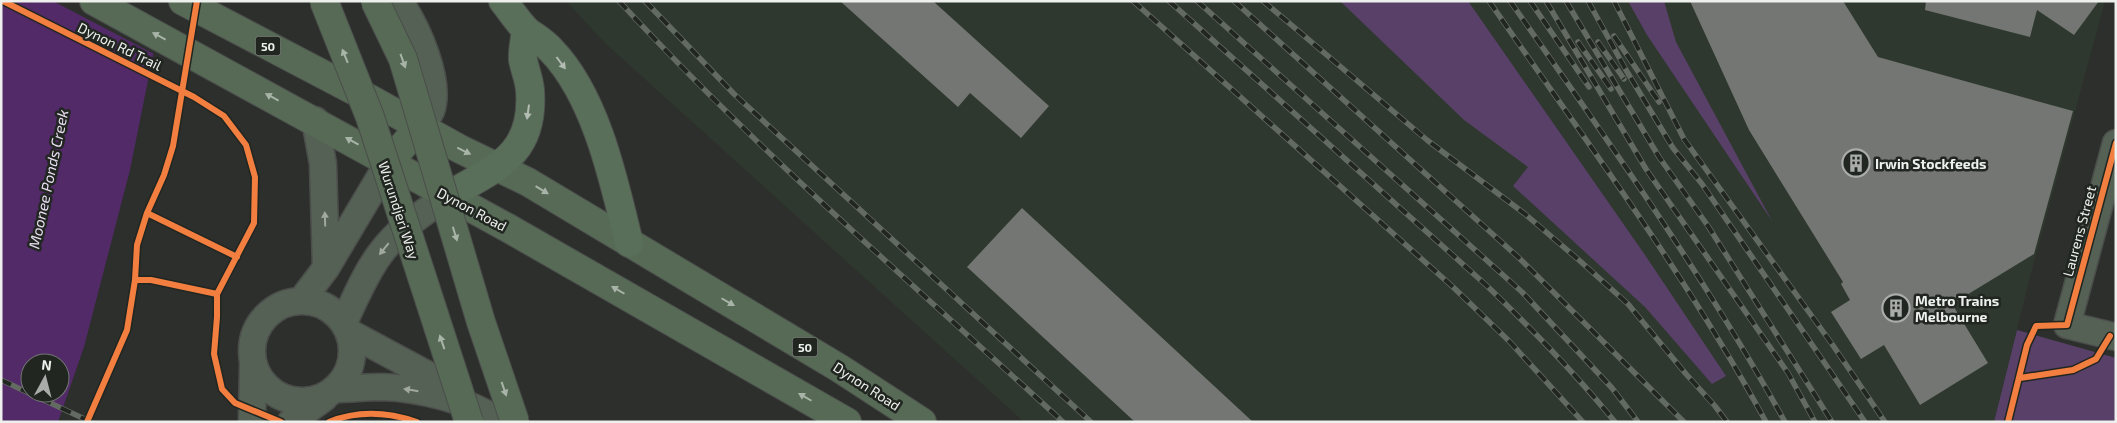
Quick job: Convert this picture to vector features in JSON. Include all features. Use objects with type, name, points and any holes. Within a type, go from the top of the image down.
[{"type":"highway","points":[[503,1],[526,30],[551,50],[582,94],[594,120],[614,184],[629,242]]},
{"type":"highway","points":[[447,196],[499,167],[513,154],[521,141],[526,125],[530,93],[529,79],[523,61],[526,30]]},
{"type":"main road","name":"Dynon Road","points":[[94,1],[315,120],[447,196],[508,228],[660,314],[847,422]]},
{"type":"main road","name":"Dynon Road","points":[[183,1],[460,149],[528,182],[839,368],[922,422]]},
{"type":"main road","name":"Wurundjeri Way","points":[[324,1],[493,420]]},
{"type":"main road","points":[[375,1],[403,59],[481,322],[493,420]]},
{"type":"main road","points":[[389,162],[420,126]]},
{"type":"street","points":[[399,1],[414,26],[424,48],[432,83],[433,100],[430,112],[420,126]]},
{"type":"street","points":[[315,120],[323,164],[326,268]]},
{"type":"street","name":"Laurens Street","points":[[2116,143],[2067,324],[2116,337]]},
{"type":"street","points":[[301,300],[326,268],[389,162]]},
{"type":"street","points":[[291,422],[332,392],[344,380],[351,363],[353,345],[347,328],[366,277],[380,253],[409,223],[447,196]]},
{"type":"street","points":[[252,422],[252,348],[254,336],[267,314],[283,305],[301,300],[325,306],[347,328],[456,389],[493,420]]},
{"type":"street","points":[[253,361],[262,383],[282,397],[293,401],[318,400],[332,392],[383,387],[413,390],[462,403],[493,420]]},
{"type":"shaded area","points":[[566,1],[2105,1],[2030,277],[1994,422],[1024,422],[605,43]]},
{"type":"shaded area","points":[[1340,1],[1468,1],[1645,255],[1726,376],[1712,384],[1645,307],[1513,186],[1528,167],[1464,120]]},
{"type":"shaded area","points":[[1628,1],[1664,1],[1676,42],[1772,221],[1647,35]]},
{"type":"shaded area","points":[[2017,330],[2116,358],[2116,422],[1994,422]]},
{"type":"water","name":"Moonee Ponds Creek","points":[[1,1],[164,1],[130,170],[84,347],[70,387],[70,353],[20,353],[20,403],[65,403],[58,422],[1,422]]},
{"type":"pier","points":[[53,1],[167,1],[156,55]]},
{"type":"building","points":[[840,1],[933,1],[1049,106],[1021,138],[970,93],[958,107]]},
{"type":"building","points":[[1690,1],[1843,1],[1878,57],[2073,111],[2034,254],[1952,304],[1988,363],[1920,405],[1884,345],[1861,359],[1831,312],[1850,300],[1841,284],[1843,282],[1749,130]]},
{"type":"building","points":[[1926,1],[2099,1],[2074,35],[2037,10],[2030,37],[1925,10]]},
{"type":"building","points":[[1022,208],[1253,422],[1135,422],[967,267]]},
{"type":"railway","points":[[619,1],[726,111],[781,164],[1063,422]]},
{"type":"railway","points":[[645,1],[734,94],[1091,422]]},
{"type":"railway","points":[[1133,1],[1453,287],[1509,341],[1583,422]]},
{"type":"railway","points":[[1169,1],[1486,285],[1553,352],[1615,422]]},
{"type":"railway","points":[[1197,1],[1522,292],[1612,388],[1638,422]]},
{"type":"railway","points":[[1234,1],[1518,257],[1684,422]]},
{"type":"railway","points":[[1263,1],[1427,140],[1525,214],[1628,304],[1727,422]]},
{"type":"railway","points":[[1489,1],[1668,260],[1735,367],[1766,422]]},
{"type":"railway","points":[[1510,1],[1688,260],[1754,367],[1785,422]]},
{"type":"railway","points":[[1530,1],[1589,87]]},
{"type":"railway","points":[[1546,1],[1646,169],[1788,373],[1815,422]]},
{"type":"railway","points":[[1566,1],[1659,157],[1708,226],[1832,422]]},
{"type":"railway","points":[[1588,1],[1626,70],[1673,148],[1702,184],[1865,422]]},
{"type":"railway","points":[[1614,1],[1684,139],[1832,344],[1885,422]]},
{"type":"railway","points":[[1614,36],[1659,102]]},
{"type":"railway","points":[[1578,42],[1611,89]]},
{"type":"railway","points":[[1598,42],[1624,79]]},
{"type":"railway","points":[[1,380],[91,422]]},
{"type":"cycle path","name":"Dynon Rd Trail","points":[[3,1],[194,97],[224,116],[246,145],[255,177],[254,223],[217,294],[214,354],[222,389],[235,403],[281,422]]},
{"type":"cycle path","points":[[87,422],[127,330],[135,280],[137,245],[147,213],[164,175],[173,146],[197,1]]},
{"type":"cycle path","points":[[2008,422],[2027,345],[2036,326],[2067,325],[2116,143]]},
{"type":"cycle path","points":[[147,213],[237,257]]},
{"type":"cycle path","points":[[135,280],[151,280],[217,294]]},
{"type":"cycle path","points":[[2020,378],[2073,370],[2096,359],[2110,336]]},
{"type":"cycle path","points":[[329,422],[362,414],[384,414],[417,422]]},
{"type":"place","name":"Irwin Stockfeeds","points":[[1856,163]]},
{"type":"place","name":"Metro Trains Melbourne","points":[[1896,308]]}]
